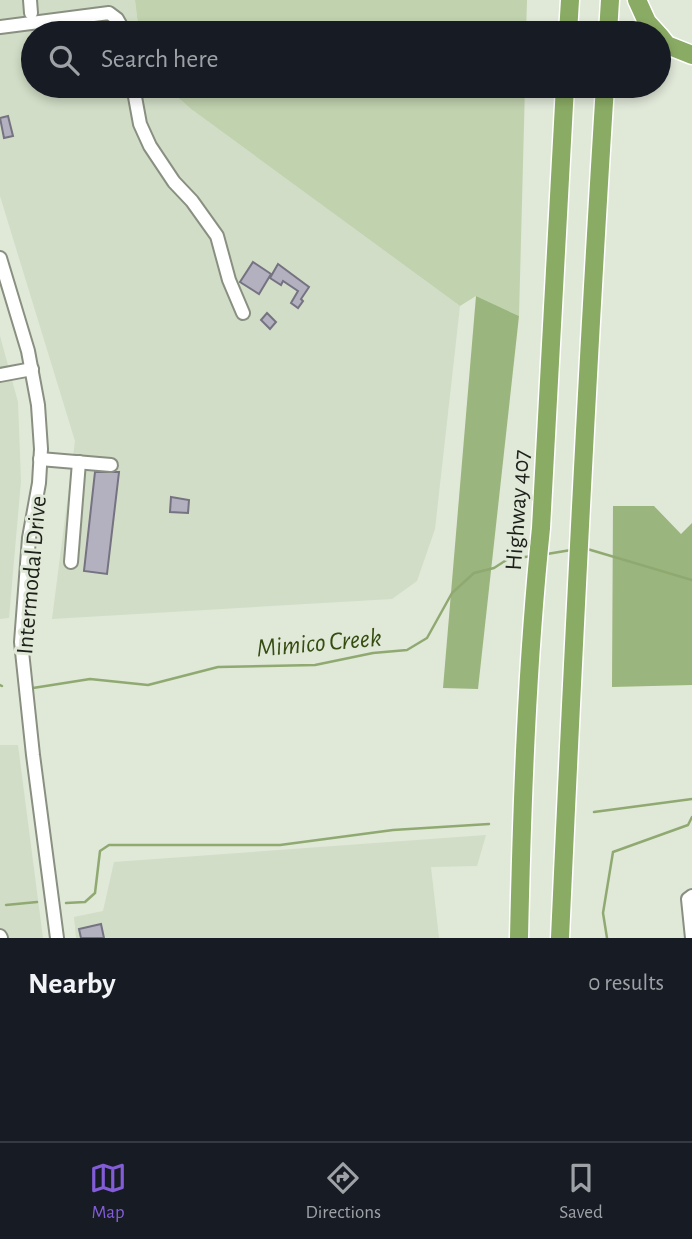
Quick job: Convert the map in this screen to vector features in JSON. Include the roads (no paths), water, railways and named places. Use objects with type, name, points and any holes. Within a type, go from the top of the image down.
[{"type":"highway","points":[[569,21],[570,0]]},
{"type":"highway","points":[[609,21],[610,0]]},
{"type":"highway","points":[[636,0],[646,21]]},
{"type":"highway","points":[[671,47],[692,55]]},
{"type":"highway","name":"Highway 407","points":[[519,938],[523,766],[541,528],[564,98]]},
{"type":"highway","points":[[560,938],[579,524],[604,98]]},
{"type":"highway","points":[[563,881],[571,906],[571,938]]},
{"type":"street","points":[[47,21],[109,13],[118,21]]},
{"type":"street","points":[[0,27],[21,24]]},
{"type":"street","points":[[135,98],[140,124],[150,146],[174,182],[192,201],[217,236],[229,280],[243,313]]},
{"type":"street","name":"Intermodal Drive","points":[[0,258],[32,369],[38,405],[40,459],[29,538],[20,642],[57,938]]},
{"type":"street","points":[[0,375],[32,369]]},
{"type":"street","points":[[40,459],[111,465]]},
{"type":"street","points":[[71,562],[79,462]]},
{"type":"street","points":[[692,896],[688,899],[692,938]]},
{"type":"waterway","name":"Mimico Creek","points":[[584,548],[692,580]]},
{"type":"waterway","name":"Mimico Creek","points":[[547,554],[571,550]]},
{"type":"waterway","name":"Mimico Creek","points":[[33,688],[90,679],[148,685],[218,667],[315,665],[373,653],[407,650],[427,638],[452,593],[474,573],[494,568],[508,559],[533,556]]},
{"type":"waterway","points":[[594,812],[692,799]]},
{"type":"waterway","points":[[607,938],[603,913],[613,852],[688,825],[692,817]]},
{"type":"waterway","points":[[66,903],[85,902],[95,893],[100,851],[109,845],[280,845],[393,830],[489,824]]},
{"type":"waterway","points":[[6,905],[37,902]]}]
